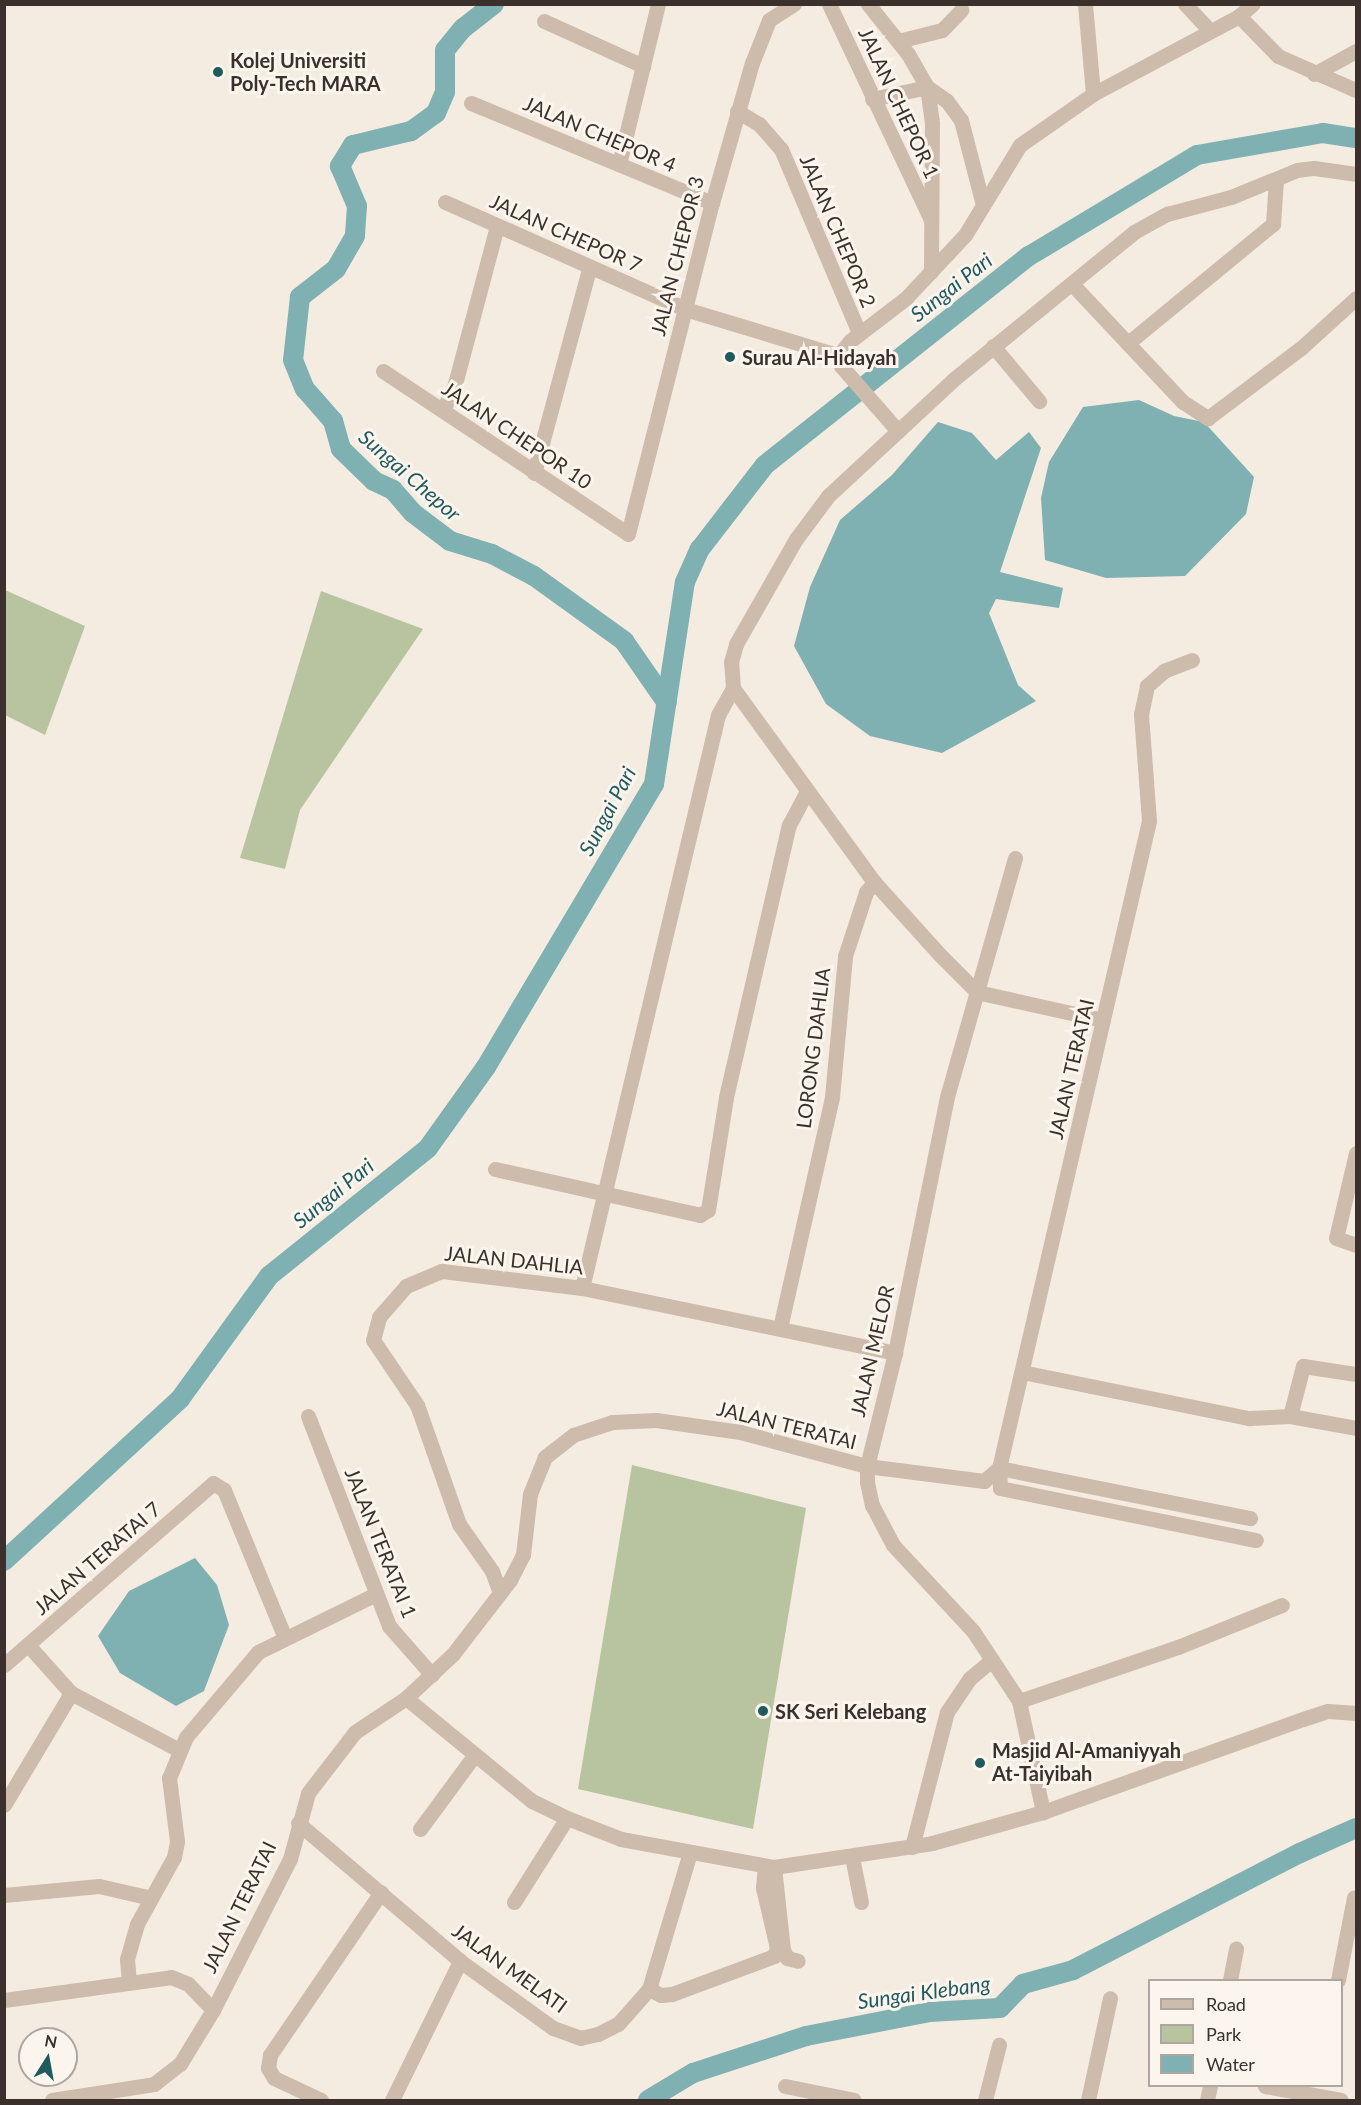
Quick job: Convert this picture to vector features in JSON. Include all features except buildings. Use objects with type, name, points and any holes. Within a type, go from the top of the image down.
[{"type":"street","points":[[619,164],[658,4]]},
{"type":"street","name":"JALAN CHEPOR 3","points":[[628,534],[737,111],[765,26],[794,4]]},
{"type":"street","name":"JALAN CHEPOR 1","points":[[829,4],[931,220]]},
{"type":"street","points":[[868,4],[898,41],[927,87],[947,101],[962,120],[983,205]]},
{"type":"street","points":[[1085,4],[1094,94]]},
{"type":"street","points":[[1185,4],[1210,31]]},
{"type":"street","points":[[859,333],[906,298],[965,235],[1020,145],[1094,94],[1239,16],[1253,4]]},
{"type":"street","points":[[898,41],[942,30],[961,10]]},
{"type":"street","points":[[1239,16],[1273,53],[1314,74],[1356,90]]},
{"type":"street","points":[[544,21],[643,66]]},
{"type":"street","points":[[1314,74],[1356,51]]},
{"type":"street","points":[[872,99],[927,87]]},
{"type":"street","name":"JALAN CHEPOR 1","points":[[927,87],[932,124],[931,272]]},
{"type":"street","name":"JALAN CHEPOR 4","points":[[471,103],[712,203]]},
{"type":"street","name":"JALAN CHEPOR 2","points":[[737,111],[759,124],[781,149],[859,333],[841,356]]},
{"type":"street","points":[[1103,1020],[977,992],[874,882],[733,688],[731,662],[739,637],[805,524],[828,496],[993,346],[1152,221],[1305,169],[1356,174]]},
{"type":"street","points":[[1128,343],[1273,225],[1276,180]]},
{"type":"street","name":"JALAN CHEPOR 7","points":[[445,202],[685,309],[841,356]]},
{"type":"street","points":[[443,410],[455,384],[497,226]]},
{"type":"street","points":[[534,473],[590,266]]},
{"type":"street","points":[[1072,284],[1184,402],[1208,418],[1301,348],[1356,298]]},
{"type":"street","points":[[993,346],[1039,401]]},
{"type":"street","points":[[841,356],[846,372],[881,415],[898,431]]},
{"type":"street","name":"JALAN CHEPOR 10","points":[[383,371],[628,534]]},
{"type":"street","name":"JALAN TERATAI","points":[[52,2100],[154,2084],[180,2064],[213,2010],[290,1859],[308,1793],[331,1760],[355,1732],[406,1698],[453,1654],[500,1593],[523,1555],[530,1494],[545,1457],[591,1425],[656,1420],[714,1428],[867,1466],[984,1481],[999,1468],[1149,821],[1141,714],[1147,686],[1164,671],[1192,660]]},
{"type":"street","points":[[582,1288],[718,715],[733,688]]},
{"type":"street","points":[[495,1169],[700,1215],[708,1210],[713,1197],[726,1097],[787,836],[807,791]]},
{"type":"street","name":"JALAN MELOR","points":[[1015,858],[947,1097],[895,1353],[867,1466],[872,1505],[893,1545],[972,1631],[1019,1701],[1043,1812]]},
{"type":"street","name":"LORONG DAHLIA","points":[[780,1328],[832,1097],[845,956],[866,892],[874,882]]},
{"type":"street","points":[[1356,1154],[1336,1238],[1356,1245]]},
{"type":"street","name":"JALAN DAHLIA","points":[[500,1593],[492,1571],[459,1524],[417,1405],[380,1352],[373,1330],[379,1317],[405,1286],[442,1271],[582,1288],[895,1353]]},
{"type":"street","points":[[1290,1416],[1303,1366],[1356,1374]]},
{"type":"street","points":[[1022,1372],[1249,1418],[1290,1416],[1356,1428]]},
{"type":"street","name":"JALAN TERATAI 1","points":[[308,1416],[393,1633],[432,1675]]},
{"type":"street","points":[[1250,1518],[999,1468],[1000,1488],[1256,1540]]},
{"type":"street","name":"JALAN TERATAI 7","points":[[4,1665],[29,1646],[207,1486],[216,1484],[224,1490],[285,1638]]},
{"type":"street","points":[[129,1983],[130,1945],[151,1898],[174,1857],[177,1841],[168,1778],[179,1750],[230,1681],[258,1652],[376,1594]]},
{"type":"street","points":[[1019,1701],[1178,1647],[1282,1605]]},
{"type":"street","points":[[29,1646],[70,1693],[179,1750]]},
{"type":"street","points":[[912,1847],[947,1712],[969,1679],[992,1660]]},
{"type":"street","points":[[4,1805],[70,1693]]},
{"type":"street","points":[[406,1698],[473,1757],[532,1800],[567,1818],[621,1839],[769,1867],[912,1847],[1043,1812],[1328,1711],[1356,1713]]},
{"type":"street","points":[[420,1829],[473,1757]]},
{"type":"street","points":[[514,1902],[567,1818]]},
{"type":"street","name":"JALAN MELATI","points":[[298,1823],[460,1961],[553,2028],[573,2036],[590,2036],[612,2028],[634,2009],[649,1989],[690,1852]]},
{"type":"street","points":[[852,1857],[861,1902]]},
{"type":"street","points":[[769,1867],[783,1950],[787,1958],[798,1961]]},
{"type":"street","points":[[649,1989],[667,1995],[774,1956],[777,1948],[764,1888],[769,1867]]},
{"type":"street","points":[[4,1895],[99,1886],[151,1898]]},
{"type":"street","points":[[321,2100],[274,2078],[268,2068],[270,2055],[381,1892]]},
{"type":"street","points":[[1338,1979],[1354,1898]]},
{"type":"street","points":[[1230,1979],[1236,1949]]},
{"type":"street","points":[[392,2100],[460,1961]]},
{"type":"street","points":[[4,2000],[171,1977],[188,1984],[213,2010]]},
{"type":"street","points":[[1088,2100],[1110,1998]]},
{"type":"street","points":[[985,2100],[999,2045]]},
{"type":"street","points":[[785,2086],[854,2100]]},
{"type":"street","points":[[1285,2087],[1316,2090],[1341,2100]]},
{"type":"green space","points":[[5,590],[85,626],[45,735],[5,715]]},
{"type":"green space","points":[[321,591],[423,629],[300,810],[285,869],[240,858]]},
{"type":"green space","points":[[632,1465],[806,1508],[753,1829],[578,1789]]},
{"type":"water","points":[[1139,400],[1174,416],[1204,422],[1254,477],[1246,514],[1185,576],[1106,578],[1045,560],[1041,498],[1049,462],[1083,407]]},
{"type":"water","points":[[938,422],[972,433],[996,460],[1029,432],[1041,448],[1000,572],[1063,588],[1059,608],[996,599],[989,613],[1018,685],[1036,701],[942,753],[870,736],[826,704],[794,646],[810,587],[840,520],[892,475]]},
{"type":"water","points":[[195,1558],[217,1585],[229,1625],[204,1691],[176,1706],[120,1673],[98,1636],[129,1591]]},
{"type":"waterway","name":"Sungai Chepor","points":[[494,4],[463,28],[445,50],[445,92],[436,113],[411,131],[353,145],[340,166],[357,206],[355,236],[336,269],[300,297],[293,360],[305,389],[333,421],[341,449],[374,481],[393,490],[413,513],[450,541],[492,554],[534,576],[624,641],[667,703]]},
{"type":"waterway","name":"Sungai Pari","points":[[4,1561],[180,1399],[269,1276],[428,1148],[486,1067],[654,784],[685,582],[700,549],[765,465],[1029,256],[1197,155],[1323,133],[1356,138]]},
{"type":"waterway","name":"Sungai Klebang","points":[[648,2100],[693,2073],[806,2036],[929,2012],[1000,2008],[1023,1984],[1073,1970],[1300,1853],[1356,1828]]},
{"type":"place","name":"Kolej Universiti Poly-Tech MARA","points":[[218,72]]},
{"type":"place","name":"Surau Al-Hidayah","points":[[730,357]]},
{"type":"place","name":"SK Seri Kelebang","points":[[763,1711]]},
{"type":"place","name":"Masjid Al-Amaniyyah At-Taiyibah","points":[[980,1763]]}]
